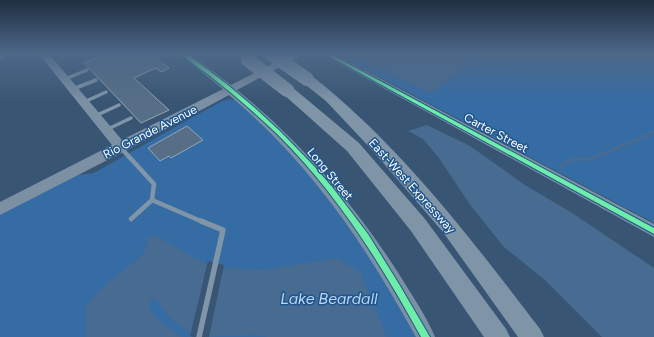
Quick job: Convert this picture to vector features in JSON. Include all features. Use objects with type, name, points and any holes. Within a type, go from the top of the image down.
[{"type":"highway","name":"East-West Expressway","points":[[261,70],[287,90],[353,147],[418,225],[498,337]]},
{"type":"highway","name":"East-West Expressway","points":[[294,70],[331,98],[379,147],[450,226],[532,337]]},
{"type":"street","points":[[57,70],[121,148]]},
{"type":"street","name":"Long Street","points":[[204,70],[254,110],[288,141],[321,177],[358,226],[396,284],[426,337]]},
{"type":"street","name":"Rio Grande Avenue","points":[[0,209],[121,148],[269,70]]},
{"type":"street","name":"Carter Street","points":[[356,70],[654,231]]},
{"type":"lane","points":[[65,79],[88,70]]},
{"type":"lane","points":[[73,89],[96,80]]},
{"type":"lane","points":[[84,102],[106,92]]},
{"type":"lane","points":[[95,116],[119,105]]},
{"type":"lane","points":[[106,130],[131,118]]},
{"type":"lane","points":[[121,148],[154,184],[152,200],[130,219]]},
{"type":"lane","points":[[152,200],[223,230],[199,337]]},
{"type":"shaded area","points":[[366,70],[654,70],[654,223]]},
{"type":"shaded area","points":[[230,99],[234,100],[260,121],[315,179],[380,272],[416,337],[0,337],[0,214],[71,176],[94,173],[222,101]]},
{"type":"water","points":[[383,70],[462,70],[430,94]]},
{"type":"water","points":[[427,125],[470,146],[525,185],[572,213],[654,268],[654,337],[602,337],[545,280],[504,247],[471,206],[439,158],[423,139],[408,131]]},
{"type":"water","name":"Lake Beardall","points":[[156,236],[196,259],[221,267],[261,270],[337,258],[360,272],[387,337],[267,337],[258,335],[200,337],[191,334],[167,316],[157,299],[154,298],[150,301],[149,307],[158,320],[182,337],[86,337],[86,305],[109,281],[141,257],[148,246],[146,238]]},
{"type":"pier","points":[[208,261],[224,265],[209,337],[193,337],[190,336]]},
{"type":"building","points":[[90,70],[152,70],[134,78],[169,110],[141,123]]},
{"type":"building","points":[[187,126],[203,140],[171,158],[169,156],[160,161],[148,148]]},
{"type":"waterway","points":[[560,168],[570,160],[591,159],[654,132]]},
{"type":"cycle path","points":[[205,70],[226,86],[279,133],[331,189],[381,261],[426,337]]},
{"type":"cycle path","points":[[356,70],[654,231]]}]
